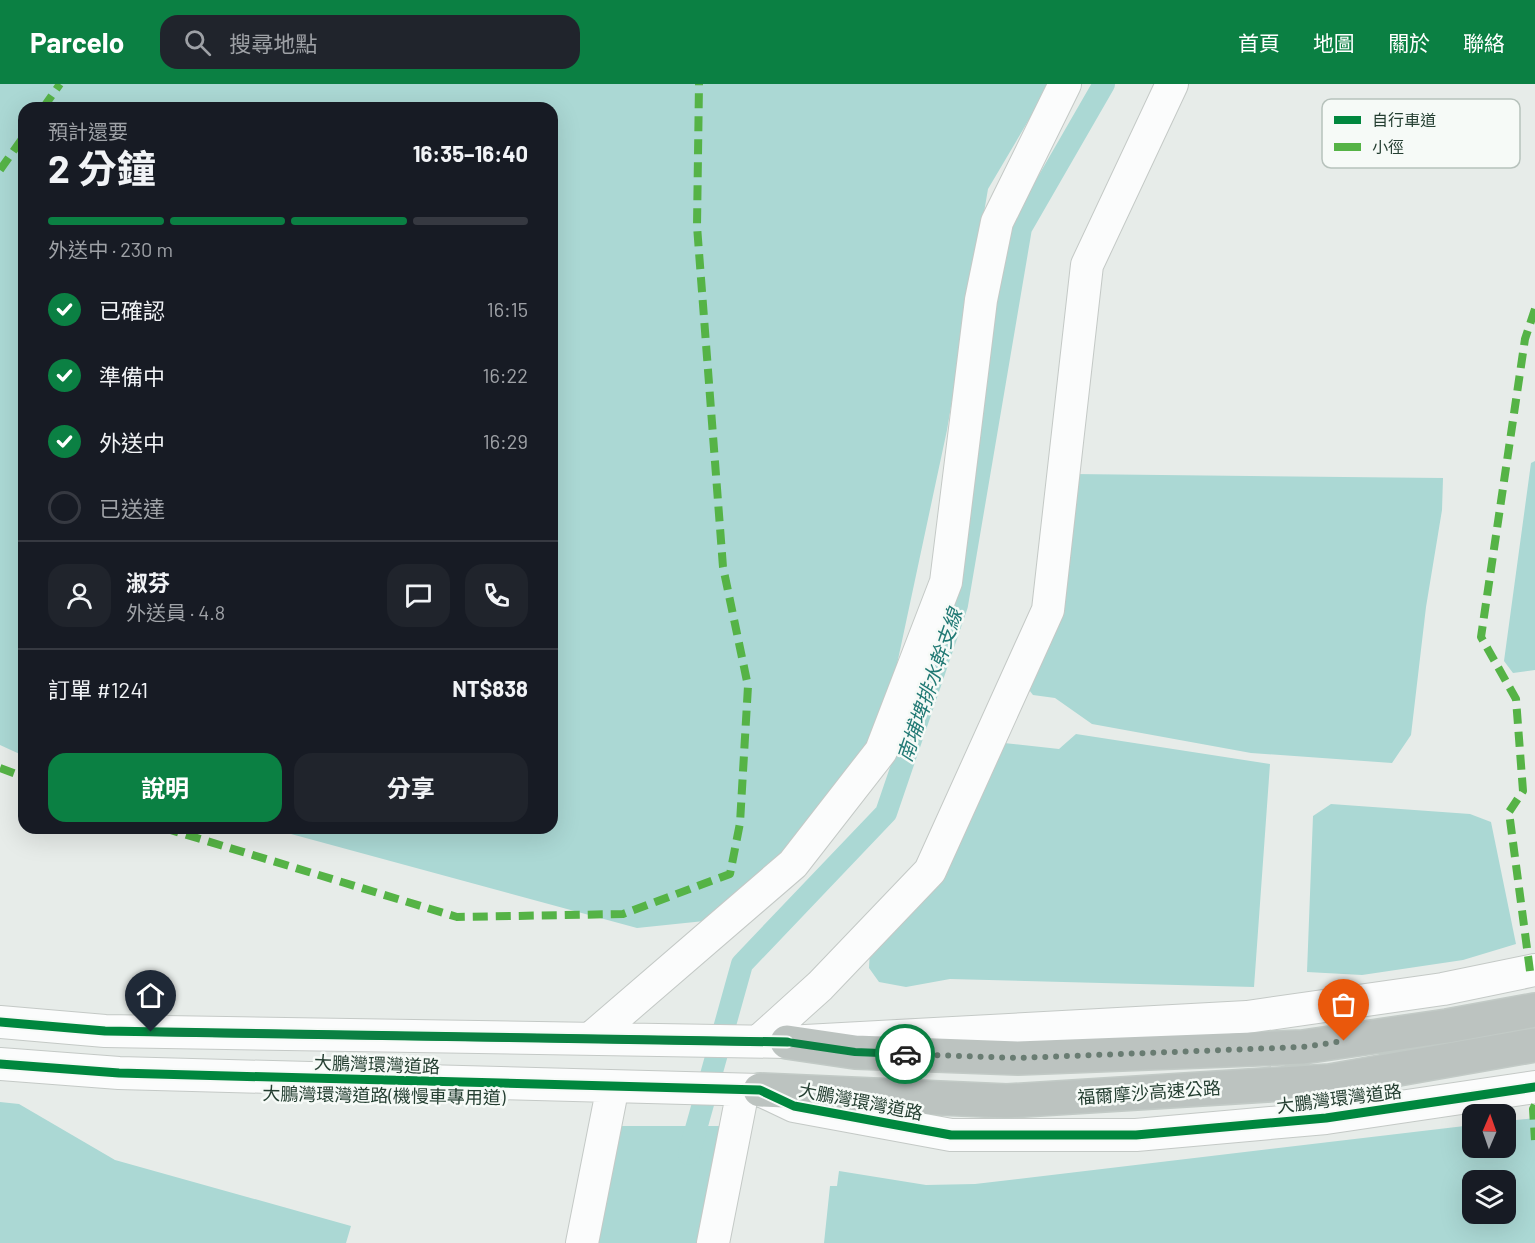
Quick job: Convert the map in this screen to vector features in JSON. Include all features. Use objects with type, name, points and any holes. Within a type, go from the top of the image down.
[{"type":"highway","name":"福爾摩沙高速公路","points":[[768,1041],[855,1052],[1018,1058],[1303,1047],[1436,1028],[1535,1010]]},
{"type":"highway","name":"福爾摩沙高速公路","points":[[746,1093],[1007,1101],[1330,1081],[1535,1046]]},
{"type":"street","points":[[590,1039],[793,864],[881,751],[946,582],[981,300],[997,222],[1065,84]]},
{"type":"street","points":[[768,1041],[930,872],[1048,610],[1087,266],[1172,84]]},
{"type":"street","points":[[1533,971],[1535,1005]]},
{"type":"street","name":"大鵬灣環灣道路","points":[[0,1022],[105,1031],[768,1041],[1247,1017],[1443,989],[1533,971]]},
{"type":"street","name":"大鵬灣環灣道路","points":[[0,1064],[119,1073],[656,1095],[746,1093],[794,1106],[951,1135],[1136,1135],[1326,1118],[1535,1087]]},
{"type":"street","name":"大鵬灣環灣道路(機慢車專用道)","points":[[0,1076],[118,1088],[610,1101],[656,1095]]},
{"type":"street","points":[[713,1243],[746,1093]]},
{"type":"street","points":[[582,1243],[610,1101]]},
{"type":"water","points":[[0,84],[1050,84],[988,189],[947,430],[877,758],[714,920],[637,928],[291,834],[558,834],[558,102],[18,102],[18,753],[0,745]]},
{"type":"water","points":[[1535,461],[1535,670],[1513,673],[1504,661],[1531,463]]},
{"type":"water","points":[[1073,474],[1443,478],[1442,510],[1426,607],[1411,735],[1392,763],[1251,753],[1092,724],[1055,698],[1033,695],[1026,686]]},
{"type":"water","points":[[1076,734],[1270,764],[1254,987],[950,979],[906,987],[879,982],[869,968],[870,948],[1004,743],[1059,749]]},
{"type":"water","points":[[1331,804],[1470,814],[1491,822],[1516,944],[1463,960],[1362,975],[1307,972],[1313,816]]},
{"type":"water","points":[[0,1102],[19,1104],[115,1160],[351,1226],[346,1243],[0,1243]]},
{"type":"water","points":[[1535,1118],[1535,1243],[824,1243],[830,1186],[837,1186],[839,1171],[926,1185],[975,1184],[1462,1126],[1462,1158],[1516,1158],[1516,1120]]},
{"type":"water","points":[[612,1126],[734,1126],[706,1243],[590,1243]]},
{"type":"waterway","name":"南埔埤排水幹支線","points":[[689,1154],[742,964],[886,813],[957,605],[1021,228],[1104,84]]},
{"type":"marked path","points":[[47,102],[60,84]]},
{"type":"marked path","points":[[184,834],[457,917],[623,914],[730,874],[740,823],[748,686],[723,567],[697,226],[699,84]]},
{"type":"marked path","points":[[0,170],[18,144]]},
{"type":"marked path","points":[[1530,971],[1509,812],[1523,791],[1516,699],[1481,637],[1525,339],[1535,309]]},
{"type":"marked path","points":[[0,768],[18,775]]},
{"type":"marked path","points":[[1535,1105],[1533,1109],[1535,1140]]},
{"type":"cycle path","points":[[0,1022],[105,1031],[787,1042]]},
{"type":"cycle path","points":[[0,1064],[119,1073],[760,1090],[794,1106],[951,1135],[1136,1135],[1326,1118],[1535,1087]]},
{"type":"way so far","points":[[905,1054],[1018,1058],[1303,1047],[1344,1041]]},
{"type":"route","points":[[151,1032],[787,1042],[855,1052],[905,1054]]}]
